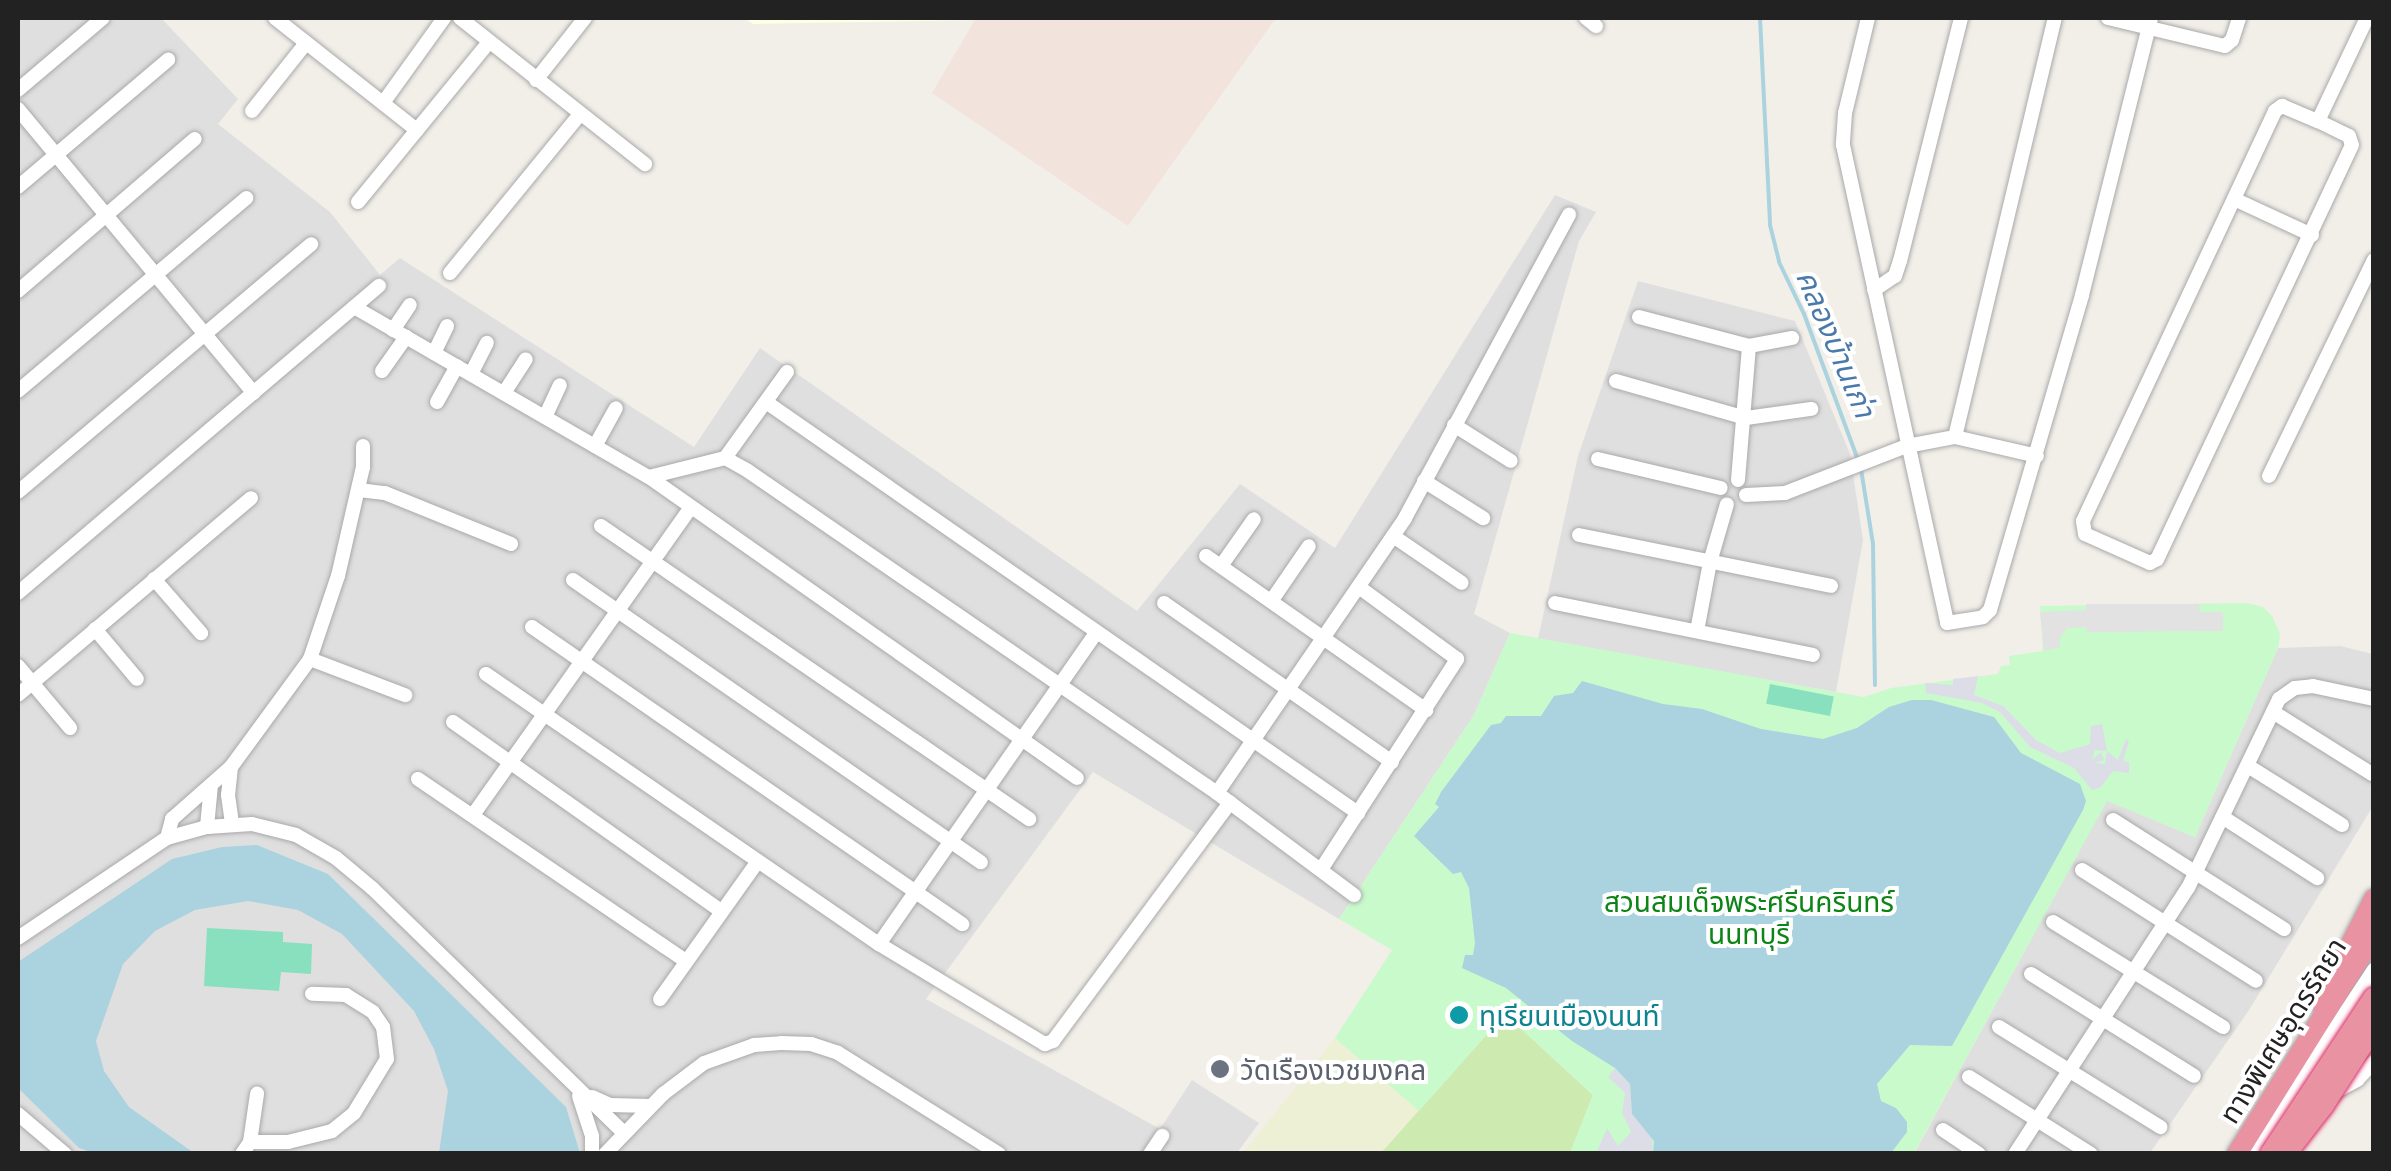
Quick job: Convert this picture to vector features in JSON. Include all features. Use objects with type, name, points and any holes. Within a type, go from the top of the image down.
[{"type":"highway","points":[[2300,1072],[2331,977],[2374,899]]},
{"type":"highway","name":"ทางพิเศษอุดรรัถยา","points":[[2237,1154],[2300,1072],[2374,934]]},
{"type":"highway","name":"ทางพิเศษอุดรรัถยา","points":[[2270,1154],[2374,997]]},
{"type":"highway","points":[[2286,1154],[2324,1105],[2374,1027]]},
{"type":"street","points":[[18,90],[104,18]]},
{"type":"street","points":[[275,18],[417,130]]},
{"type":"street","points":[[383,103],[444,18]]},
{"type":"street","points":[[460,18],[645,164]]},
{"type":"street","points":[[536,80],[585,18]]},
{"type":"street","points":[[1868,18],[1842,130],[1947,623],[1982,617],[1990,610],[2037,456],[2150,22]]},
{"type":"street","points":[[1874,290],[1896,276],[1961,18]]},
{"type":"street","points":[[1955,436],[2055,18]]},
{"type":"street","points":[[2108,18],[2150,22],[2225,46],[2232,40],[2238,18]]},
{"type":"street","points":[[2318,121],[2367,18]]},
{"type":"street","points":[[358,202],[489,42]]},
{"type":"street","points":[[252,111],[306,43]]},
{"type":"street","points":[[18,187],[168,60]]},
{"type":"street","points":[[2278,107],[2318,121],[2349,136],[2352,144],[2155,562],[2085,534],[2083,520],[2278,107]]},
{"type":"street","points":[[18,110],[254,392]]},
{"type":"street","points":[[450,273],[580,114]]},
{"type":"street","points":[[18,290],[195,139]]},
{"type":"street","points":[[18,391],[246,198]]},
{"type":"street","points":[[2234,199],[2312,235]]},
{"type":"street","points":[[486,674],[880,944],[1011,1027],[1049,1043],[1224,798],[1255,742],[1393,536],[1569,215]]},
{"type":"street","points":[[18,492],[311,244]]},
{"type":"street","points":[[2269,476],[2374,260]]},
{"type":"street","points":[[18,594],[379,286]]},
{"type":"street","points":[[382,371],[410,305]]},
{"type":"street","points":[[354,308],[649,477],[1077,778]]},
{"type":"street","points":[[1639,317],[1749,346],[1792,338]]},
{"type":"street","points":[[434,353],[447,326]]},
{"type":"street","points":[[437,402],[488,343]]},
{"type":"street","points":[[1746,495],[1738,480],[1749,346]]},
{"type":"street","points":[[504,394],[526,359]]},
{"type":"street","points":[[649,477],[725,458],[786,372]]},
{"type":"street","points":[[1616,381],[1746,418],[1811,409]]},
{"type":"street","points":[[544,417],[560,386]]},
{"type":"street","points":[[766,402],[1358,813]]},
{"type":"street","points":[[595,446],[616,408]]},
{"type":"street","points":[[1454,426],[1511,460]]},
{"type":"street","points":[[1728,504],[1739,504],[1746,495],[1785,493],[1908,446],[1955,436],[2037,456]]},
{"type":"street","points":[[167,838],[172,819],[231,767],[310,659],[338,576],[359,490],[363,446]]},
{"type":"street","points":[[725,458],[1224,798],[1354,895]]},
{"type":"street","points":[[1598,459],[1721,488]]},
{"type":"street","points":[[1721,488],[1728,481],[1738,480]]},
{"type":"street","points":[[1424,481],[1483,518]]},
{"type":"street","points":[[1697,632],[1710,562],[1728,504],[1721,488]]},
{"type":"street","points":[[359,490],[384,493],[511,544]]},
{"type":"street","points":[[18,695],[251,498]]},
{"type":"street","points":[[473,815],[690,509]]},
{"type":"street","points":[[1221,566],[1254,519]]},
{"type":"street","points":[[601,526],[1029,819]]},
{"type":"street","points":[[1579,534],[1832,586]]},
{"type":"street","points":[[1393,536],[1462,583]]},
{"type":"street","points":[[1272,600],[1309,546]]},
{"type":"street","points":[[1206,556],[1426,710]]},
{"type":"street","points":[[154,579],[201,634]]},
{"type":"street","points":[[572,580],[981,862]]},
{"type":"street","points":[[1322,868],[1426,710],[1456,656],[1359,587]]},
{"type":"street","points":[[1555,603],[1813,655]]},
{"type":"street","points":[[1164,604],[1392,762]]},
{"type":"street","points":[[532,627],[962,924]]},
{"type":"street","points":[[96,629],[136,679]]},
{"type":"street","points":[[880,944],[1096,633]]},
{"type":"street","points":[[310,659],[405,695]]},
{"type":"street","points":[[18,666],[70,728]]},
{"type":"street","points":[[2015,1154],[2197,870],[2279,699],[2295,688],[2313,686],[2374,700]]},
{"type":"street","points":[[2273,712],[2372,774]]},
{"type":"street","points":[[453,722],[721,911]]},
{"type":"street","points":[[2248,766],[2342,824]]},
{"type":"street","points":[[231,767],[228,795],[232,825]]},
{"type":"street","points":[[418,778],[684,960]]},
{"type":"street","points":[[207,828],[211,784]]},
{"type":"street","points":[[2224,818],[2317,878]]},
{"type":"street","points":[[2113,820],[2284,929]]},
{"type":"street","points":[[18,938],[167,838],[207,828],[252,824],[296,834],[336,858],[622,1132]]},
{"type":"street","points":[[660,998],[758,861]]},
{"type":"street","points":[[2082,870],[2256,981]]},
{"type":"street","points":[[2053,922],[2223,1028]]},
{"type":"street","points":[[2252,1154],[2300,1072],[2374,970]]},
{"type":"street","points":[[2031,974],[2194,1076]]},
{"type":"street","points":[[258,1094],[246,1148],[332,1131],[354,1114],[387,1059],[383,1028],[373,1012],[346,996],[312,994]]},
{"type":"street","points":[[1999,1028],[2160,1127]]},
{"type":"street","points":[[605,1154],[650,1106],[704,1063],[754,1046],[811,1044],[870,1071],[999,1154]]},
{"type":"street","points":[[2300,1072],[2321,1093],[2334,1094],[2357,1080],[2374,1062]]},
{"type":"street","points":[[1969,1078],[2090,1154]]},
{"type":"street","points":[[576,1089],[610,1105],[650,1106]]},
{"type":"street","points":[[576,1089],[586,1110],[592,1154]]},
{"type":"street","points":[[18,1114],[65,1154]]},
{"type":"street","points":[[1942,1130],[1979,1154]]},
{"type":"street","points":[[1150,1154],[1162,1136]]},
{"type":"shaded area","points":[[18,18],[161,18],[238,99],[218,124],[330,212],[380,275],[400,258],[694,447],[760,348],[1137,611],[1240,484],[1335,548],[1555,195],[1596,212],[1579,241],[1474,614],[1510,633],[1474,715],[1339,919],[1093,772],[926,999],[1160,1129],[1192,1080],[1259,1123],[1237,1153],[18,1153]]},
{"type":"shaded area","points":[[744,18],[976,18],[977,20],[753,24]]},
{"type":"shaded area","points":[[976,18],[1276,18],[1128,226],[932,93]]},
{"type":"shaded area","points":[[1638,281],[1795,321],[1850,454],[1863,540],[1836,692],[1538,639],[1578,456]]},
{"type":"shaded area","points":[[2086,604],[2199,604],[2200,612],[2223,612],[2223,631],[2087,632],[2086,627],[2068,628],[2060,637],[2060,647],[2044,651],[2040,612],[2086,610]]},
{"type":"shaded area","points":[[2340,646],[2373,654],[2373,806],[2249,1010],[2150,1153],[1914,1154],[2107,800],[2195,837],[2278,648]]},
{"type":"shaded area","points":[[1978,676],[1974,695],[2003,706],[2036,740],[2060,753],[2090,744],[2091,726],[2102,724],[2107,751],[2118,760],[2126,739],[2129,741],[2123,761],[2129,762],[2129,773],[2113,771],[2101,787],[2092,790],[2074,768],[2030,747],[2000,712],[1982,703],[1926,693],[1925,683],[1953,685],[1953,679]],"holes":[[[2095,750],[2107,751],[2105,764],[2095,763],[2104,760],[2101,752],[2092,760]]]},
{"type":"shaded area","points":[[1335,1038],[1419,1111],[1380,1153],[1242,1154]]},
{"type":"shaded area","points":[[1615,1068],[1630,1084],[1632,1114],[1652,1136],[1653,1153],[1596,1154],[1607,1128],[1618,1146],[1631,1132],[1622,1113],[1625,1093],[1608,1077]]},
{"type":"green space","name":"สวนสมเด็จพระศรีนครินทร์ นนทบุรี","points":[[2247,603],[2263,607],[2272,616],[2280,634],[2278,648],[2195,837],[2107,801],[1914,1153],[1570,1153],[1593,1095],[1505,1014],[1419,1111],[1335,1038],[1392,950],[1339,919],[1474,715],[1510,633],[1864,697],[1891,688],[1998,674],[2001,666],[2010,665],[2009,656],[2043,651],[2040,606]]},
{"type":"green space","points":[[1770,684],[1834,696],[1830,716],[1766,704]]},
{"type":"green space","points":[[207,928],[283,932],[283,942],[312,944],[311,974],[281,972],[279,991],[204,986]]},
{"type":"green space","points":[[1505,1014],[1593,1095],[1570,1153],[1380,1154]]},
{"type":"water","name":"สวนสมเด็จพระศรีนครินทร์ นนทบุรี","points":[[1582,681],[1663,704],[1702,709],[1761,729],[1823,739],[1857,728],[1889,707],[1912,700],[1931,700],[1994,717],[2021,753],[2080,784],[2086,801],[2083,810],[1952,1046],[1910,1045],[1877,1084],[1881,1101],[1896,1108],[1907,1122],[1907,1132],[1891,1153],[1653,1153],[1654,1141],[1632,1114],[1630,1084],[1615,1068],[1572,1041],[1506,988],[1462,968],[1465,955],[1473,955],[1475,943],[1469,888],[1461,872],[1453,874],[1414,836],[1439,807],[1435,804],[1441,792],[1491,725],[1501,723],[1506,716],[1541,716],[1554,696],[1573,693]]},
{"type":"water","points":[[257,845],[328,874],[566,1107],[580,1153],[439,1153],[448,1091],[434,1049],[414,1011],[342,934],[298,910],[248,901],[195,910],[155,931],[123,964],[96,1041],[104,1071],[129,1107],[194,1153],[96,1154],[79,1148],[18,1088],[18,962],[172,859],[222,847]]},
{"type":"waterway","name":"คลองบ้านเก่า","points":[[1760,18],[1770,225],[1779,262],[1804,314],[1858,460]]},
{"type":"waterway","name":"คลองบ้านเก่า","points":[[1861,469],[1873,544],[1875,685]]},
{"type":"place","name":"ทุเรียนเมืองนนท์","points":[[1459,1015]]},
{"type":"place","name":"วัดเรืองเวชมงคล","points":[[1220,1069]]}]
